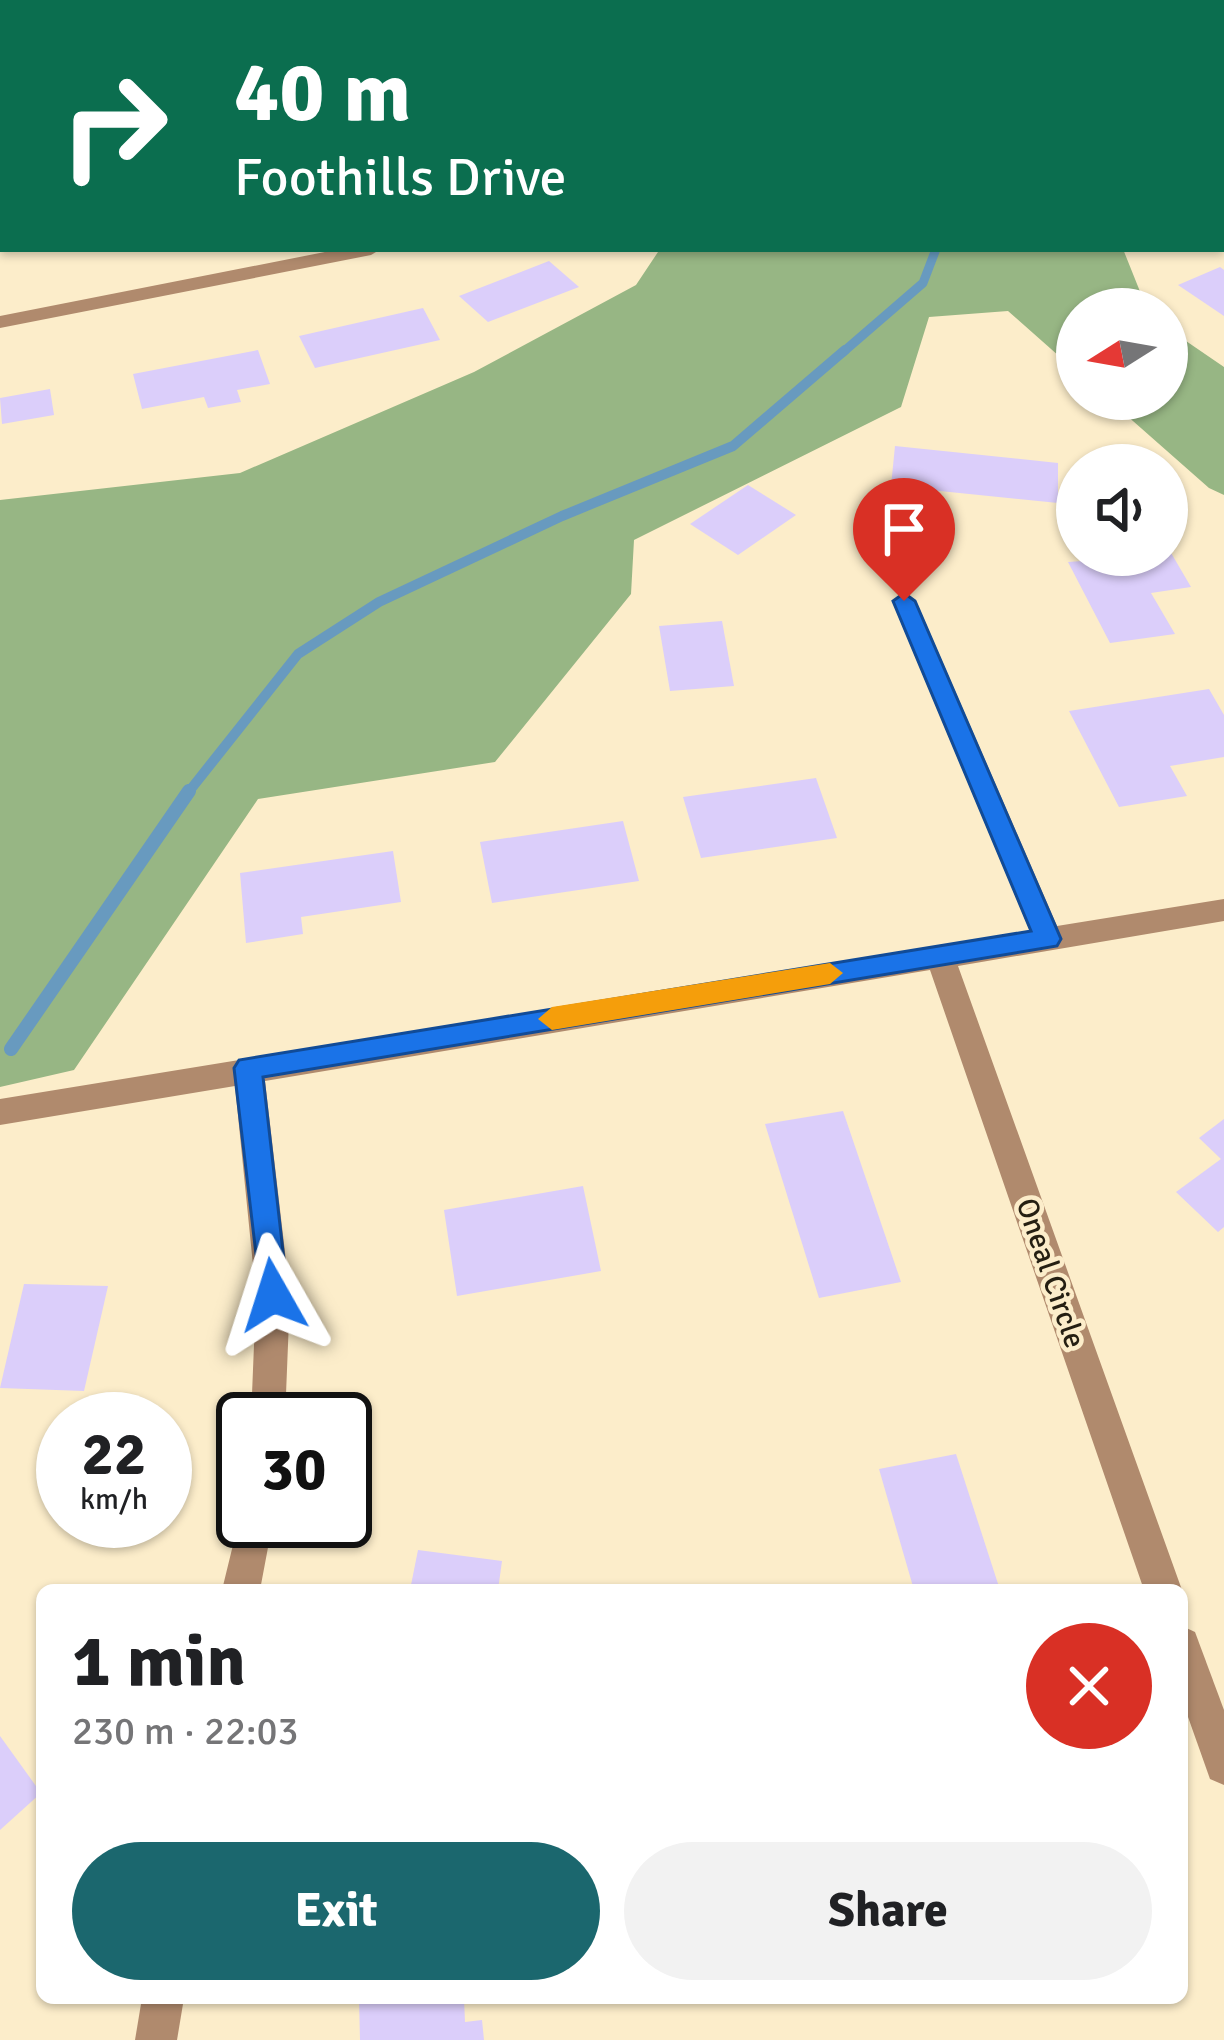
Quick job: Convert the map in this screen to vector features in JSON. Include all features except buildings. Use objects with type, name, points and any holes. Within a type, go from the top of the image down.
[{"type":"street","points":[[0,322],[356,252]]},
{"type":"street","points":[[904,601],[1048,939]]},
{"type":"street","points":[[0,1112],[1224,910]]},
{"type":"street","name":"Oneal Circle","points":[[940,956],[1161,1584]]},
{"type":"street","points":[[248,1068],[273,1295],[269,1392]]},
{"type":"street","points":[[242,1584],[250,1548]]},
{"type":"street","points":[[1188,1662],[1224,1765]]},
{"type":"street","points":[[156,2040],[162,2004]]},
{"type":"green space","points":[[658,252],[1124,252],[1139,288],[1056,288],[1056,353],[1008,311],[929,317],[901,407],[634,540],[631,594],[495,762],[258,799],[74,1070],[0,1087],[0,500],[240,473],[474,372],[636,285]]},
{"type":"green space","points":[[1188,342],[1224,367],[1224,495],[1188,469],[1188,444],[1159,444],[1132,420],[1188,420]]},
{"type":"waterway","points":[[842,353],[923,283],[935,252]]},
{"type":"waterway","points":[[187,794],[298,654],[379,602],[562,516],[733,446],[845,350]]},
{"type":"waterway","points":[[11,1049],[189,791]]},
{"type":"slow traffic","points":[[552,1019],[830,973]]},
{"type":"route","points":[[273,1295],[248,1068],[1048,939],[904,601]]}]
